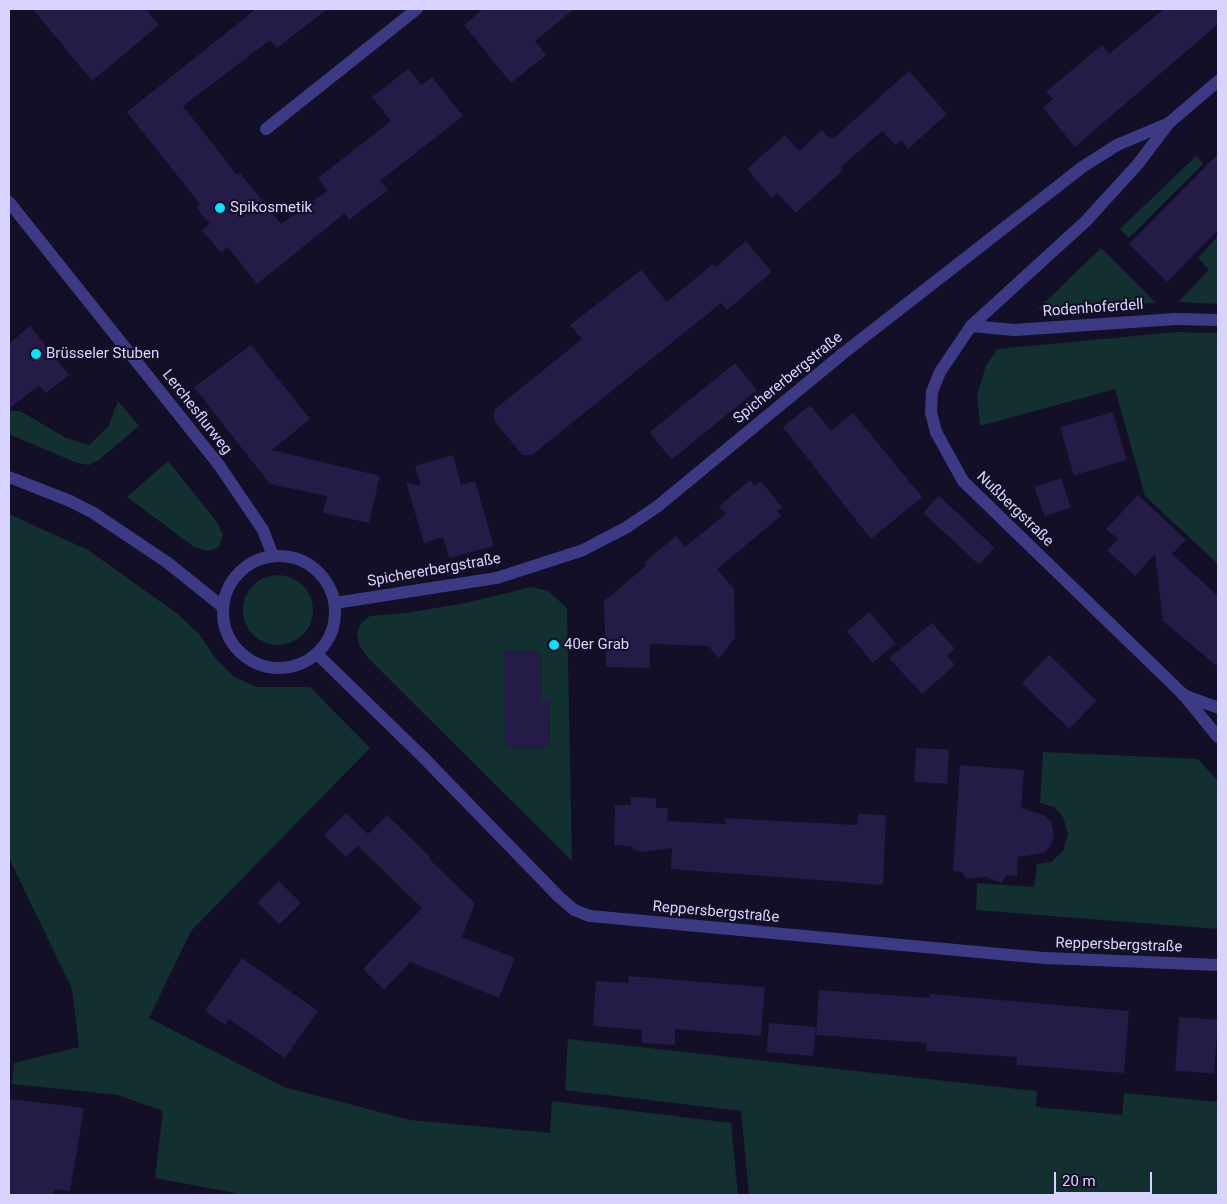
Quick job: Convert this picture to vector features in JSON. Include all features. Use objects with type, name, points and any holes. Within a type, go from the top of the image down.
[{"type":"street","points":[[266,129],[417,9]]},
{"type":"street","name":"Spichererbergstraße","points":[[335,603],[497,578],[582,550],[627,527],[658,506],[841,354],[1081,168],[1117,145],[1169,123],[1218,80]]},
{"type":"street","name":"Nußbergstraße","points":[[1169,123],[1138,164],[1086,221],[971,326],[940,372],[932,392],[931,412],[936,432],[963,481],[1182,694],[1218,737]]},
{"type":"street","name":"Lerchesflurweg","points":[[9,202],[224,472],[263,530],[273,556]]},
{"type":"street","name":"Rodenhoferdell","points":[[971,326],[1014,330],[1176,319],[1218,320]]},
{"type":"street","points":[[9,477],[96,514],[168,563],[223,607]]},
{"type":"street","points":[[273,556],[287,556],[314,567],[331,589],[335,603],[333,631],[317,654],[305,662],[292,666],[273,668],[250,660],[234,646],[225,627],[223,607],[226,592],[234,578],[244,567],[258,560],[273,556]]},
{"type":"street","name":"Reppersbergstraße","points":[[317,654],[422,756],[558,896],[574,910],[590,916],[1046,958],[1218,966]]},
{"type":"street","points":[[1182,694],[1218,708]]},
{"type":"green space","points":[[1196,156],[1203,164],[1129,238],[1120,229]]},
{"type":"green space","points":[[1218,236],[1218,304],[1178,302],[1209,270],[1198,258]]},
{"type":"green space","points":[[1101,248],[1156,303],[1038,309]]},
{"type":"green space","points":[[1176,332],[1218,333],[1218,564],[1145,496],[1115,389],[980,426],[977,395],[986,366],[997,349]]},
{"type":"green space","points":[[118,401],[139,426],[99,460],[89,465],[77,463],[9,434],[9,411],[20,411],[66,438],[89,445],[108,427]]},
{"type":"green space","points":[[168,461],[217,522],[223,535],[219,547],[208,551],[194,547],[127,497]]},
{"type":"green space","points":[[9,514],[88,550],[179,615],[199,634],[216,659],[234,677],[257,687],[310,687],[370,748],[191,931],[149,1018],[284,1087],[410,1120],[550,1133],[552,1101],[731,1123],[738,1195],[235,1195],[235,1193],[155,1178],[163,1111],[118,1095],[12,1084],[14,1063],[79,1047],[72,989],[9,858]]},
{"type":"green space","points":[[278,575],[291,578],[303,585],[310,597],[313,610],[310,623],[303,635],[291,642],[278,645],[265,642],[253,635],[246,623],[243,610],[246,597],[253,585],[265,578]]},
{"type":"green space","points":[[531,587],[548,591],[567,608],[572,861],[368,658],[359,645],[357,632],[362,622],[370,616],[406,613],[466,603]],"holes":[[[504,651],[540,651],[541,701],[549,701],[550,747]]]},
{"type":"green space","points":[[1043,752],[1198,759],[1218,781],[1218,929],[976,910],[977,883],[1034,887],[1037,864],[1051,862],[1063,851],[1068,834],[1063,817],[1054,807],[1040,803]]},
{"type":"green space","points":[[568,1039],[1037,1091],[1036,1107],[1122,1115],[1124,1093],[1218,1102],[1218,1195],[749,1195],[741,1111],[565,1090]]},
{"type":"building","points":[[33,9],[146,9],[159,25],[92,81]]},
{"type":"building","points":[[256,9],[327,9],[277,48],[270,40],[183,106],[237,175],[240,173],[281,224],[327,191],[318,178],[391,121],[372,97],[408,69],[422,85],[432,77],[463,116],[380,181],[388,190],[349,220],[345,213],[257,284],[228,247],[221,253],[202,230],[210,224],[196,207],[200,204],[127,112]]},
{"type":"building","points":[[483,9],[574,9],[535,41],[546,55],[511,83],[464,25]]},
{"type":"building","points":[[1164,9],[1218,9],[1218,24],[1075,147],[1043,108],[1053,99],[1046,92],[1102,45],[1109,54]]},
{"type":"building","points":[[909,71],[947,114],[908,149],[901,140],[895,145],[882,131],[841,167],[843,170],[796,213],[777,193],[772,198],[747,169],[785,135],[799,151],[822,130],[830,139],[832,136],[834,138]]},
{"type":"building","points":[[1218,154],[1218,230],[1167,282],[1129,244]]},
{"type":"building","points":[[746,241],[772,272],[727,310],[721,303],[532,455],[522,455],[494,420],[494,410],[582,339],[570,325],[641,270],[667,302],[713,264],[716,267]]},
{"type":"building","points":[[30,326],[69,375],[46,393],[39,385],[9,409],[9,344]]},
{"type":"building","points":[[251,345],[310,419],[272,450],[380,476],[369,523],[323,513],[327,496],[270,484],[194,387]]},
{"type":"building","points":[[735,363],[757,390],[672,459],[650,432]]},
{"type":"building","points":[[810,405],[831,431],[853,413],[922,497],[871,539],[783,427]]},
{"type":"building","points":[[1113,412],[1127,460],[1074,475],[1060,427]]},
{"type":"building","points":[[453,455],[461,485],[475,481],[494,546],[449,558],[443,537],[424,543],[406,482],[421,486],[415,466]]},
{"type":"building","points":[[1061,478],[1071,507],[1045,516],[1035,487]]},
{"type":"building","points":[[750,480],[755,486],[761,481],[782,507],[777,511],[781,516],[717,569],[734,589],[735,638],[719,658],[708,646],[650,644],[650,668],[606,667],[604,601],[646,566],[644,563],[676,536],[685,547],[726,514],[719,506]]},
{"type":"building","points":[[1138,495],[1186,540],[1172,554],[1218,596],[1218,667],[1163,621],[1155,554],[1135,576],[1107,550],[1118,539],[1106,529]]},
{"type":"building","points":[[939,496],[995,548],[979,565],[923,513]]},
{"type":"building","points":[[870,612],[896,644],[872,663],[847,631]]},
{"type":"building","points":[[932,623],[955,649],[947,656],[955,665],[922,694],[889,658]]},
{"type":"building","points":[[504,651],[540,651],[541,701],[549,700],[550,748],[505,748]]},
{"type":"building","points":[[1049,655],[1096,701],[1069,729],[1022,683]]},
{"type":"building","points":[[916,748],[949,750],[947,784],[914,782]]},
{"type":"building","points":[[960,765],[1024,770],[1021,808],[1044,815],[1051,821],[1054,834],[1051,846],[1043,853],[1018,857],[1017,876],[1006,875],[1002,883],[986,877],[966,879],[962,872],[953,871]]},
{"type":"building","points":[[631,797],[656,798],[656,808],[668,808],[667,821],[725,824],[725,818],[857,825],[858,814],[886,815],[883,885],[671,869],[672,848],[642,852],[635,850],[632,846],[614,845],[615,805],[631,805]]},
{"type":"building","points":[[346,813],[368,834],[387,815],[475,903],[462,937],[515,958],[499,998],[410,962],[384,990],[363,969],[422,908],[358,846],[346,857],[324,835]]},
{"type":"building","points":[[279,881],[301,903],[280,924],[258,902]]},
{"type":"building","points":[[242,958],[318,1011],[285,1058],[229,1019],[225,1025],[205,1011]]},
{"type":"building","points":[[629,976],[765,987],[761,1036],[675,1029],[675,1045],[642,1043],[642,1030],[593,1026],[596,981],[628,983]]},
{"type":"building","points":[[819,990],[930,998],[930,994],[1129,1011],[1124,1073],[1016,1065],[1017,1057],[926,1051],[927,1043],[816,1035]]},
{"type":"building","points":[[1179,1017],[1218,1020],[1214,1074],[1175,1071]]},
{"type":"building","points":[[769,1023],[816,1027],[813,1056],[766,1052]]},
{"type":"building","points":[[9,1099],[84,1108],[70,1191],[54,1189],[53,1195],[9,1195]]},
{"type":"place","name":"Spikosmetik","points":[[220,208]]},
{"type":"place","name":"Brüsseler Stuben","points":[[36,354]]},
{"type":"place","name":"40er Grab","points":[[554,645]]}]
